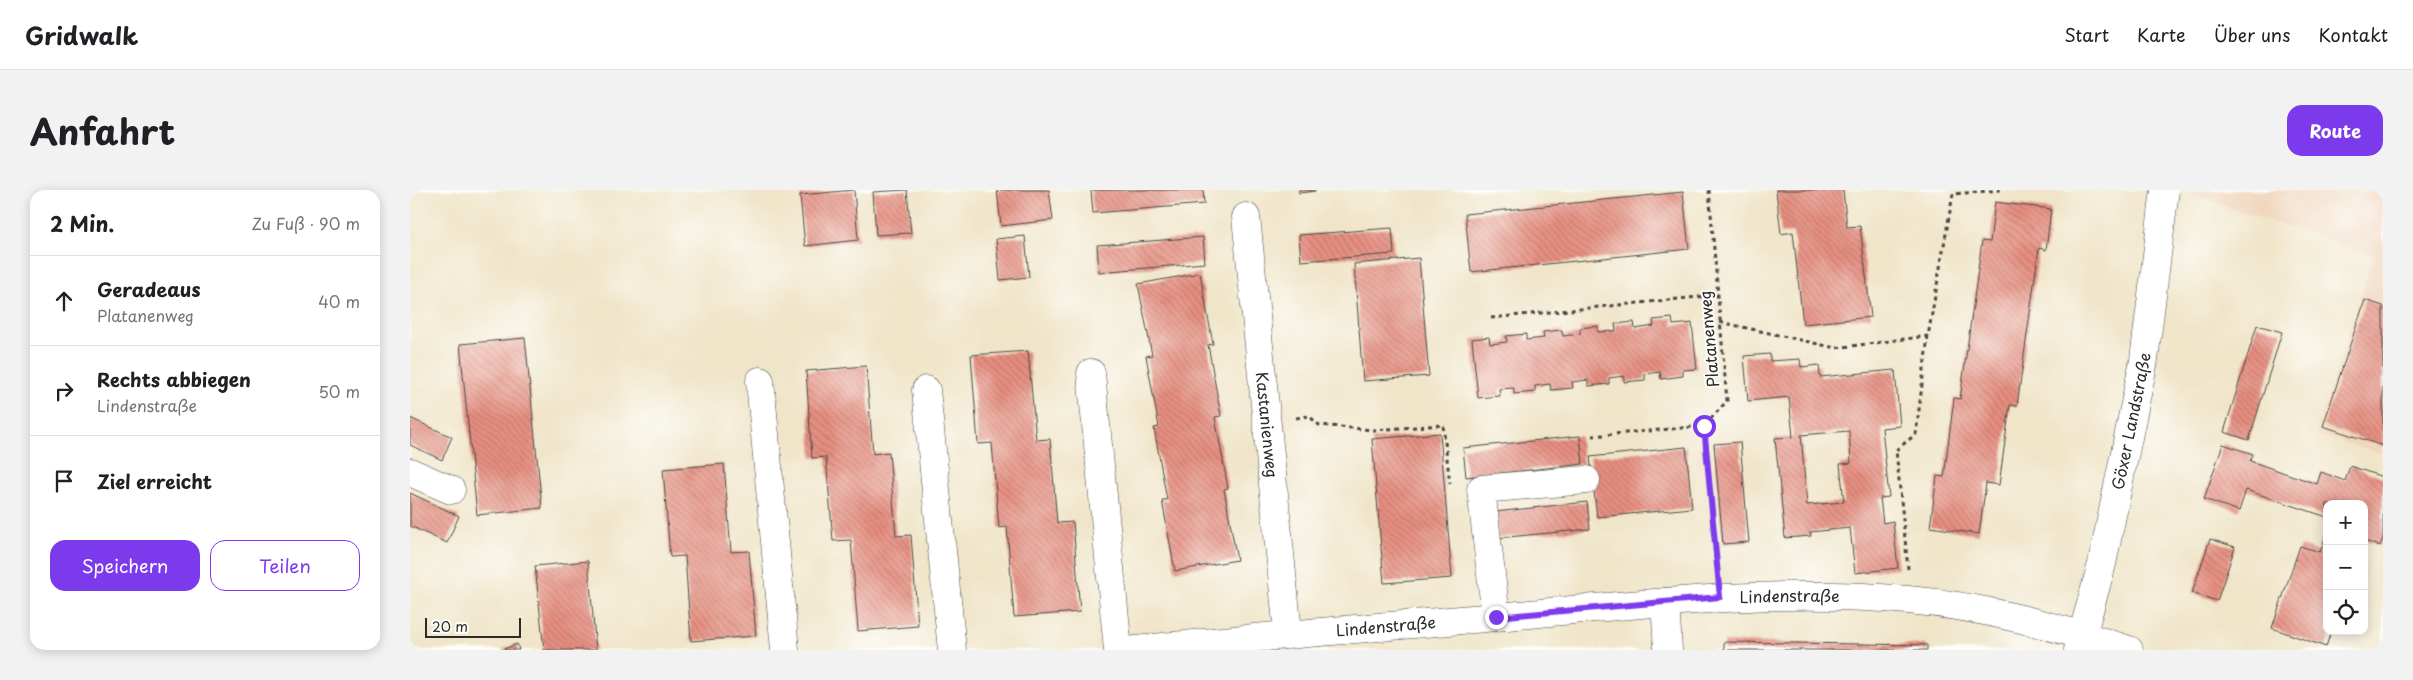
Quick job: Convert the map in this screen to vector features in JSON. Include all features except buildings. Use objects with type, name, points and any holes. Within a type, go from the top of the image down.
[{"type":"street","name":"Göxer Landstraße","points":[[2080,643],[2102,564],[2144,360],[2165,190]]},
{"type":"street","name":"Kastanienweg","points":[[1246,217],[1288,633]]},
{"type":"street","points":[[1091,373],[1118,650]]},
{"type":"street","points":[[760,381],[786,650]]},
{"type":"street","points":[[926,390],[952,650]]},
{"type":"street","points":[[410,472],[451,490]]},
{"type":"street","points":[[1496,617],[1481,489],[1586,480]]},
{"type":"street","name":"Lindenstraße","points":[[1136,650],[1288,633],[1720,597],[1831,595],[1911,600],[2003,615],[2080,643],[2128,650]]},
{"type":"street","points":[[1665,602],[1668,650]]},
{"type":"path","name":"Platanenweg","points":[[1704,426],[1727,401],[1709,190]]},
{"type":"path","points":[[1911,600],[1896,450],[1916,434],[1928,336],[1953,194],[2001,190]]},
{"type":"path","points":[[1491,318],[1718,295]]},
{"type":"path","points":[[1720,322],[1836,348],[1928,336]]},
{"type":"path","points":[[1266,424],[1309,416],[1318,425],[1374,430],[1444,425],[1451,493]]},
{"type":"path","points":[[1592,436],[1704,426],[1720,597]]},
{"type":"shaded area","points":[[2193,190],[2383,190],[2383,454],[2316,434],[2374,255],[2192,195]]},
{"type":"route","points":[[1496,617],[1720,597],[1704,426]]}]
